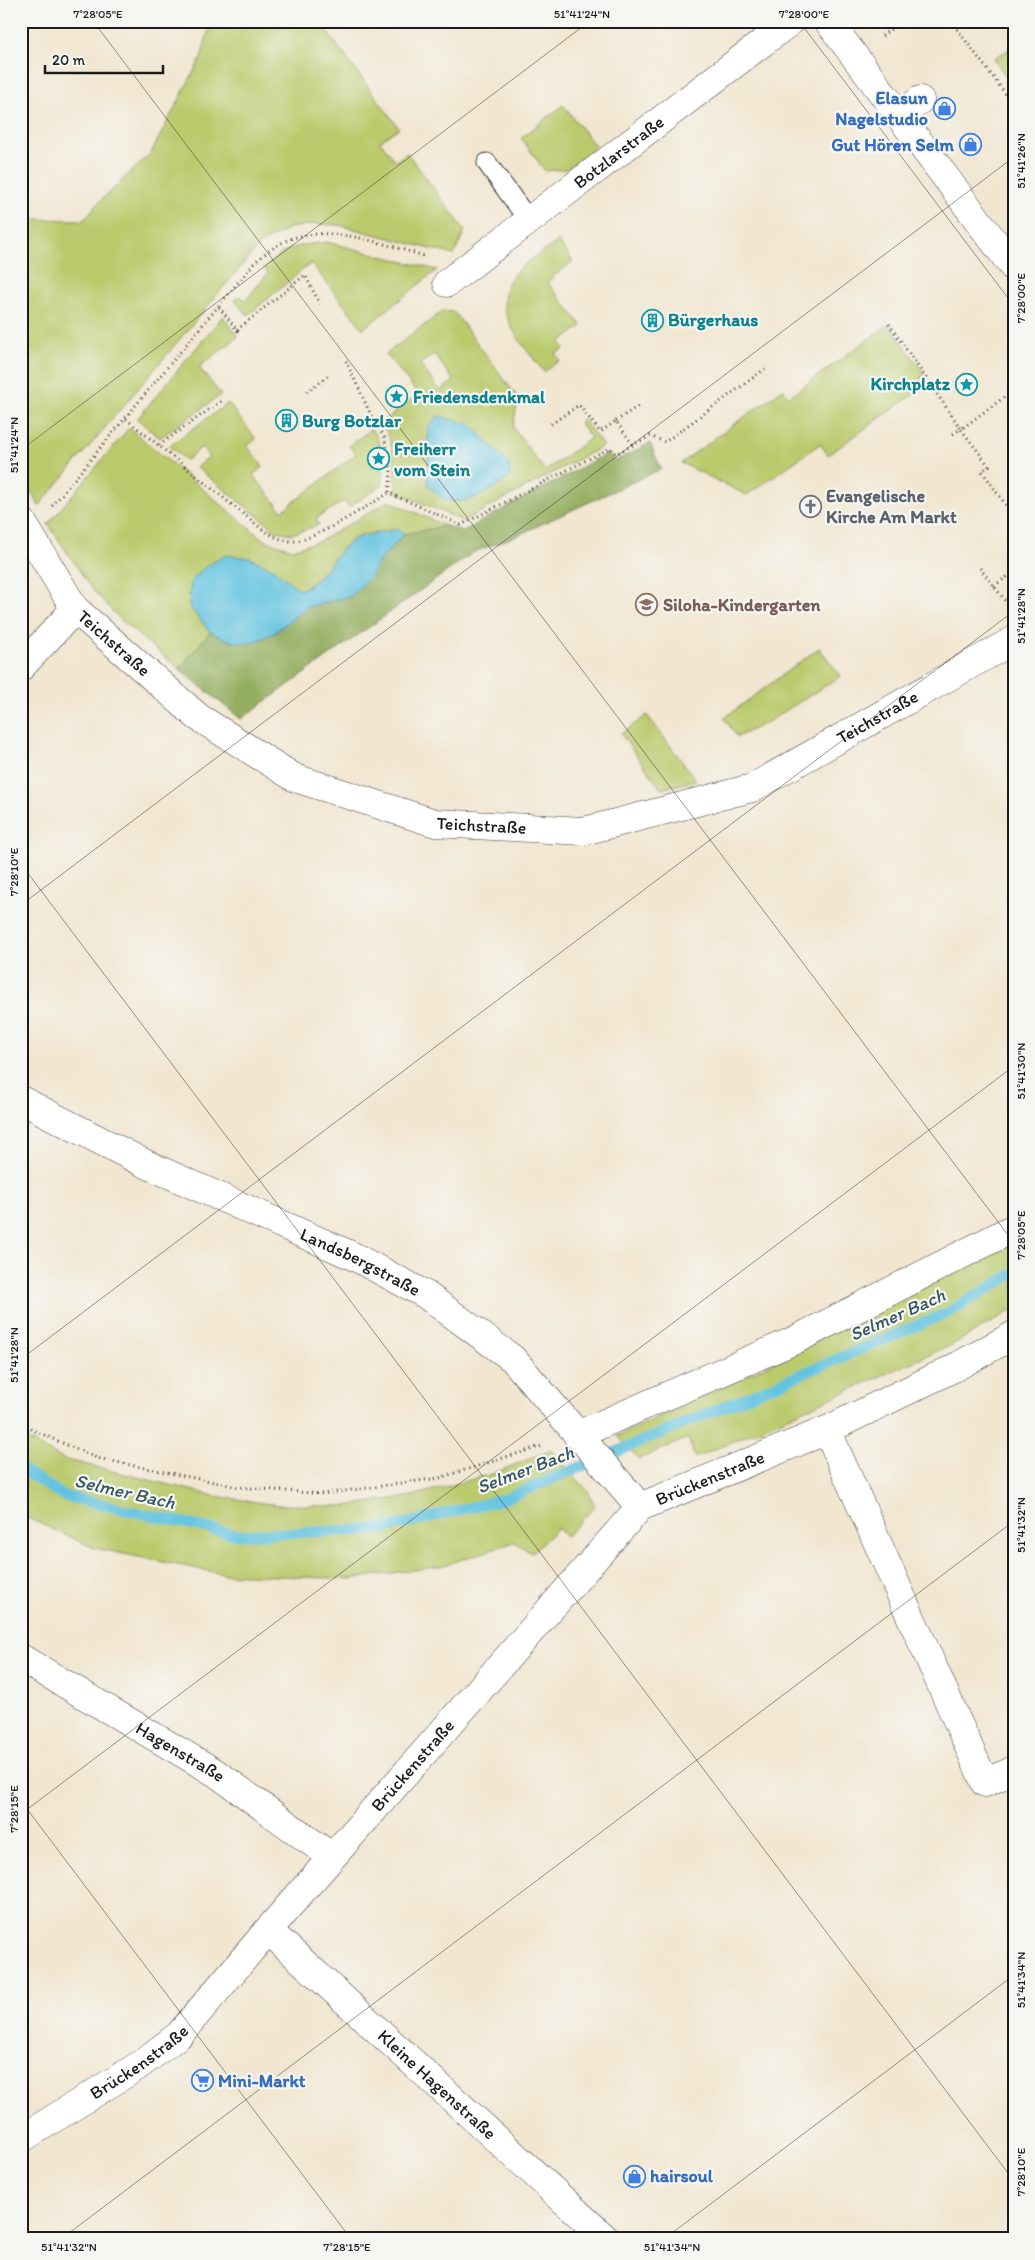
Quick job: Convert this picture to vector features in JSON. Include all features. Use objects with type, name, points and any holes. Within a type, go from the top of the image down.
[{"type":"street","name":"Botzlarstraße","points":[[447,283],[791,21]]},
{"type":"street","points":[[828,21],[910,108],[991,217],[1014,268]]},
{"type":"street","name":"Teichstraße","points":[[25,527],[75,609],[198,717],[295,778],[435,823],[584,832],[752,788],[1014,640]]},
{"type":"street","points":[[21,667],[75,609]]},
{"type":"street","name":"Landsbergstraße","points":[[21,1100],[146,1164],[355,1257],[426,1295],[513,1359],[624,1486],[640,1507]]},
{"type":"street","points":[[585,1442],[793,1341],[1014,1228]]},
{"type":"street","name":"Brückenstraße","points":[[21,2139],[138,2066],[179,2035],[268,1930],[640,1507],[827,1430],[954,1368],[1014,1335]]},
{"type":"street","points":[[827,1430],[985,1783],[1014,1770]]},
{"type":"street","name":"Hagenstraße","points":[[21,1658],[216,1773],[332,1857]]},
{"type":"street","name":"Kleine Hagenstraße","points":[[268,1930],[606,2239]]},
{"type":"lane","points":[[486,163],[530,221]]},
{"type":"path","points":[[951,21],[1014,105]]},
{"type":"path","points":[[25,527],[126,419],[255,262],[272,248],[289,239],[308,234],[333,233],[469,267]]},
{"type":"path","points":[[236,330],[305,276],[320,304]]},
{"type":"path","points":[[219,307],[240,334]]},
{"type":"path","points":[[889,324],[961,429],[989,466],[982,471],[1014,517]]},
{"type":"path","points":[[346,361],[375,424],[384,436],[391,472],[390,493]]},
{"type":"path","points":[[390,493],[460,525],[610,448],[616,454],[650,436],[665,442],[765,368]]},
{"type":"path","points":[[307,392],[330,374]]},
{"type":"path","points":[[953,434],[1014,390]]},
{"type":"path","points":[[159,445],[224,399]]},
{"type":"path","points":[[551,424],[578,405],[600,432],[638,406]]},
{"type":"path","points":[[126,419],[262,530],[281,540],[296,541],[315,535],[390,493]]},
{"type":"path","points":[[616,421],[633,445]]},
{"type":"path","points":[[980,568],[1014,611]]},
{"type":"path","points":[[994,586],[1014,572]]},
{"type":"path","points":[[21,1425],[97,1458],[238,1487],[323,1494],[439,1478],[585,1442]]},
{"type":"green space","points":[[211,21],[319,21],[399,128],[380,141],[395,161],[407,153],[465,230],[454,255],[339,225],[313,224],[289,228],[260,244],[39,506],[21,474],[21,219],[84,220],[98,203],[151,153],[201,58]]},
{"type":"green space","points":[[1010,49],[1014,55],[1014,90],[994,58]]},
{"type":"green space","points":[[563,105],[596,147],[567,169],[545,171],[521,138]]},
{"type":"green space","points":[[558,241],[573,261],[547,282],[582,326],[560,342],[564,349],[555,354],[560,360],[544,372],[517,337],[510,324],[505,311],[504,297],[508,284],[517,271]]},
{"type":"green space","points":[[327,242],[437,270],[363,329],[311,263],[248,315],[235,301],[239,296],[246,300],[268,273],[264,268],[286,251],[308,244]]},
{"type":"green space","points":[[443,311],[454,312],[518,398],[513,428],[545,471],[591,438],[579,422],[583,419],[603,446],[463,521],[396,492],[392,447],[381,424],[418,394],[386,354]],"holes":[[[434,354],[454,381],[440,391],[420,364]]]},
{"type":"green space","points":[[223,316],[238,337],[199,367],[221,395],[160,438],[137,419]]},
{"type":"green space","points":[[889,324],[924,373],[914,394],[828,455],[820,444],[747,495],[681,463],[783,389],[789,397]]},
{"type":"green space","points":[[228,403],[256,439],[247,446],[263,467],[253,475],[282,511],[356,454],[349,446],[371,429],[381,448],[382,485],[349,507],[344,501],[316,518],[319,525],[292,534],[276,531],[196,467],[209,457],[202,447],[186,460],[169,446]]},
{"type":"green space","points":[[129,428],[264,540],[292,549],[320,541],[389,501],[446,526],[404,534],[397,529],[356,538],[345,546],[316,580],[299,590],[273,569],[189,606],[210,632],[179,669],[122,621],[91,588],[48,524]]},
{"type":"green space","points":[[650,443],[661,469],[516,536],[474,552],[241,719],[179,669],[210,632],[232,642],[274,633],[307,607],[351,596],[372,575],[379,561],[404,534],[446,526],[463,531],[608,453],[615,461]]},
{"type":"green space","points":[[819,648],[841,676],[766,723],[737,737],[724,718]]},
{"type":"green space","points":[[647,715],[696,780],[661,789],[621,734]]},
{"type":"green space","points":[[1014,1242],[1014,1309],[954,1344],[695,1458],[688,1438],[639,1459],[617,1436],[727,1385]]},
{"type":"green space","points":[[21,1436],[63,1459],[215,1496],[278,1505],[345,1506],[412,1496],[492,1474],[551,1450],[588,1491],[595,1506],[566,1537],[558,1528],[531,1553],[515,1542],[442,1566],[351,1579],[223,1574],[94,1548],[21,1515]]},
{"type":"water","points":[[438,416],[470,424],[509,464],[510,477],[472,499],[455,501],[442,498],[428,486],[428,428]]},
{"type":"water","points":[[397,529],[404,534],[379,561],[372,575],[351,596],[307,607],[274,633],[252,643],[232,642],[210,632],[189,606],[191,581],[205,567],[226,555],[250,558],[273,569],[300,590],[316,580],[345,546],[353,540]]},
{"type":"waterway","name":"Selmer Bach","points":[[21,1469],[64,1496],[238,1535],[383,1529],[504,1499],[947,1313],[1014,1273]]},
{"type":"place","name":"Elasun Nagelstudio","points":[[944,108]]},
{"type":"place","name":"Gut Hören Selm","points":[[970,145]]},
{"type":"place","name":"Bürgerhaus","points":[[652,320]]},
{"type":"place","name":"Kirchplatz","points":[[966,384]]},
{"type":"place","name":"Friedensdenkmal","points":[[397,397]]},
{"type":"place","name":"Burg Botzlar","points":[[286,421]]},
{"type":"place","name":"Freiherr vom Stein","points":[[378,459]]},
{"type":"place","name":"Evangelische Kirche Am Markt","points":[[810,506]]},
{"type":"place","name":"Siloha-Kindergarten","points":[[647,605]]},
{"type":"place","name":"Mini-Markt","points":[[202,2081]]},
{"type":"place","name":"hairsoul","points":[[634,2176]]}]
